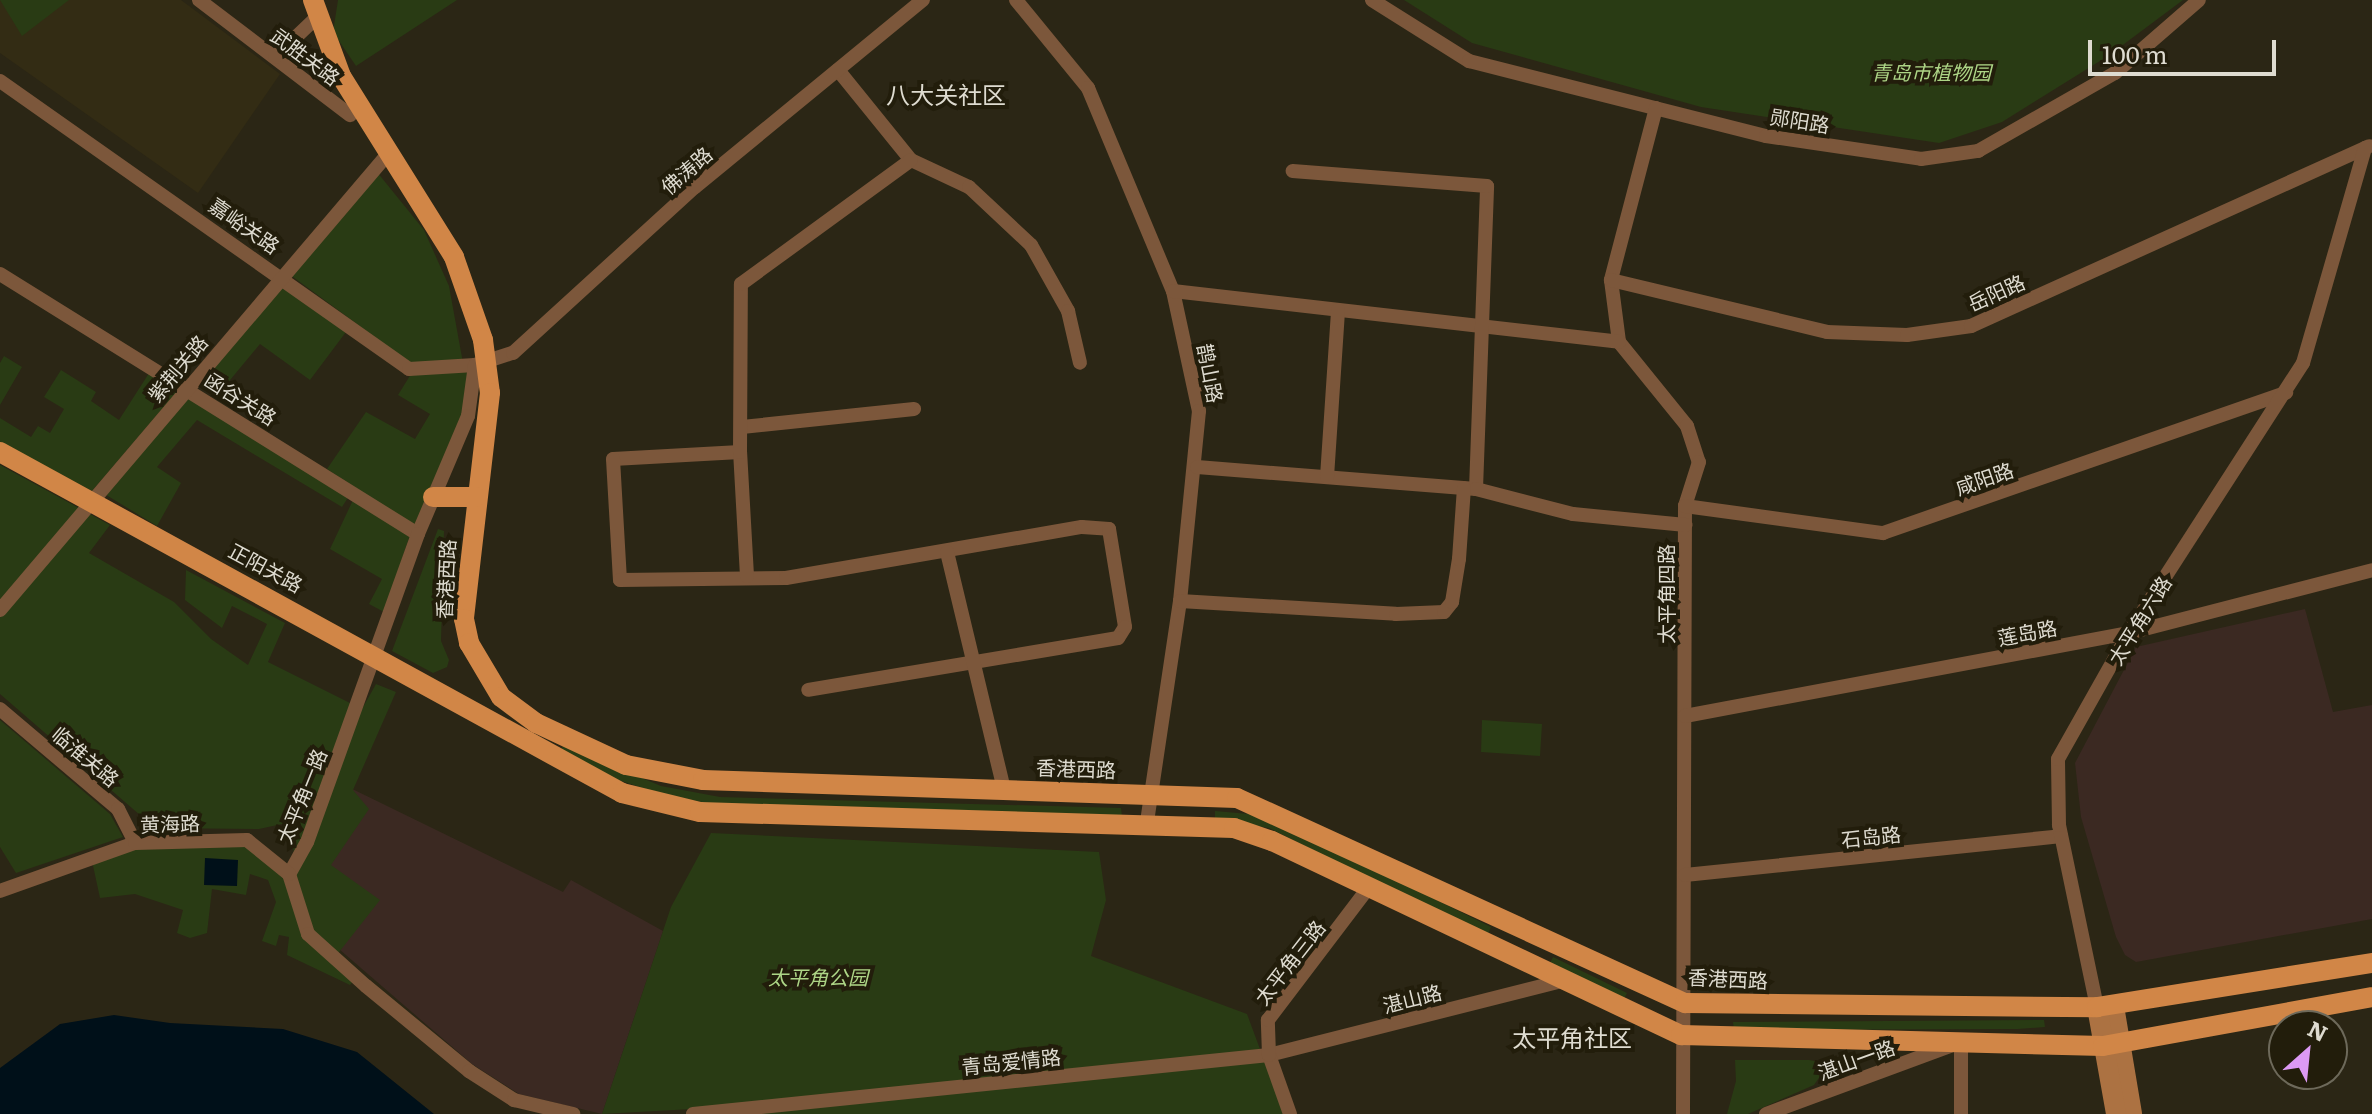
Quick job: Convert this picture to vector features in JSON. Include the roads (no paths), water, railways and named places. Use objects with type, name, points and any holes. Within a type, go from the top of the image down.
[{"type":"main road","name":"香港西路","points":[[315,8],[341,76],[387,155],[437,221],[454,257],[482,364],[476,497],[464,619],[469,643],[501,697],[536,723],[626,765],[703,780],[1237,798],[1270,810],[1685,1003],[2106,1006],[2372,963]]},
{"type":"main road","name":"正阳关路","points":[[0,452],[378,655],[622,793],[700,812],[1147,823]]},
{"type":"main road","points":[[433,497],[476,497]]},
{"type":"main road","points":[[1147,823],[1234,828],[1369,887],[1681,1035],[2111,1045],[2372,997]]},
{"type":"main road","points":[[2106,1006],[2116,1114]]},
{"type":"main road","points":[[2111,1045],[2132,1114]]},
{"type":"street","name":"武胜关路","points":[[199,0],[350,115]]},
{"type":"street","name":"佛涛路","points":[[482,364],[513,353],[695,187],[923,0]]},
{"type":"street","name":"鹊山路","points":[[1016,0],[1088,88],[1173,291],[1199,411],[1197,467],[1147,823]]},
{"type":"street","name":"郧阳路","points":[[1372,0],[1469,61],[1766,136],[1921,159],[1978,151],[2115,73],[2199,0]]},
{"type":"street","points":[[275,57],[315,8]]},
{"type":"street","points":[[838,70],[911,160],[969,187],[1031,245],[1068,311],[1080,363]]},
{"type":"street","name":"嘉峪关路","points":[[0,81],[282,275],[409,369],[482,364]]},
{"type":"street","points":[[1173,291],[1619,342],[1611,280],[1656,108]]},
{"type":"street","name":"岳阳路","points":[[1611,280],[1827,332],[1907,335],[1971,326],[2368,147]]},
{"type":"street","name":"太平角六路","points":[[2106,1006],[2088,968],[2061,836],[2058,759],[2129,633],[2303,363],[2368,147]]},
{"type":"street","name":"紫荆关路","points":[[0,610],[387,155]]},
{"type":"street","points":[[747,576],[740,452],[741,284],[911,160]]},
{"type":"street","points":[[1180,601],[1396,614],[1444,612],[1452,602],[1470,489],[1483,326],[1487,186],[1293,171]]},
{"type":"street","name":"函谷关路","points":[[0,274],[418,534]]},
{"type":"street","points":[[1327,477],[1338,310]]},
{"type":"street","name":"太平角四路","points":[[1619,342],[1687,426],[1699,462],[1685,506],[1683,1114]]},
{"type":"street","name":"太平角一路","points":[[482,364],[468,416],[418,534],[378,655],[307,842],[289,874],[308,934],[357,978],[469,1071],[514,1100],[573,1114]]},
{"type":"street","name":"咸阳路","points":[[1685,506],[1883,533],[2286,393]]},
{"type":"street","points":[[742,427],[914,409]]},
{"type":"street","points":[[740,452],[613,459],[620,580],[747,576],[786,578],[1082,527],[1109,529],[1125,627],[1118,638],[976,665],[808,690]]},
{"type":"street","points":[[1197,467],[1470,489],[1573,514],[1685,525]]},
{"type":"street","points":[[947,552],[1004,790]]},
{"type":"street","name":"莲岛路","points":[[1685,716],[2129,633],[2372,570]]},
{"type":"street","name":"临淮关路","points":[[0,709],[118,809],[135,843]]},
{"type":"street","name":"石岛路","points":[[1685,875],[2061,836]]},
{"type":"street","name":"黄海路","points":[[0,891],[135,843],[247,840],[289,874]]},
{"type":"street","name":"太平角三路","points":[[1290,1114],[1269,1055],[1268,1020],[1369,887]]},
{"type":"street","name":"湛山路","points":[[1269,1055],[1565,980]]},
{"type":"street","points":[[1961,1042],[1961,1114]]},
{"type":"street","name":"湛山一路","points":[[1766,1114],[1961,1042]]},
{"type":"street","name":"青岛爱情路","points":[[695,1114],[1269,1055]]},
{"type":"district","name":"八大关社区","points":[[946,94]]},
{"type":"district","name":"太平角社区","points":[[1572,1037]]},
{"type":"park label","name":"青岛市植物园","points":[[1931,71]]},
{"type":"park label","name":"太平角公园","points":[[818,976]]}]
